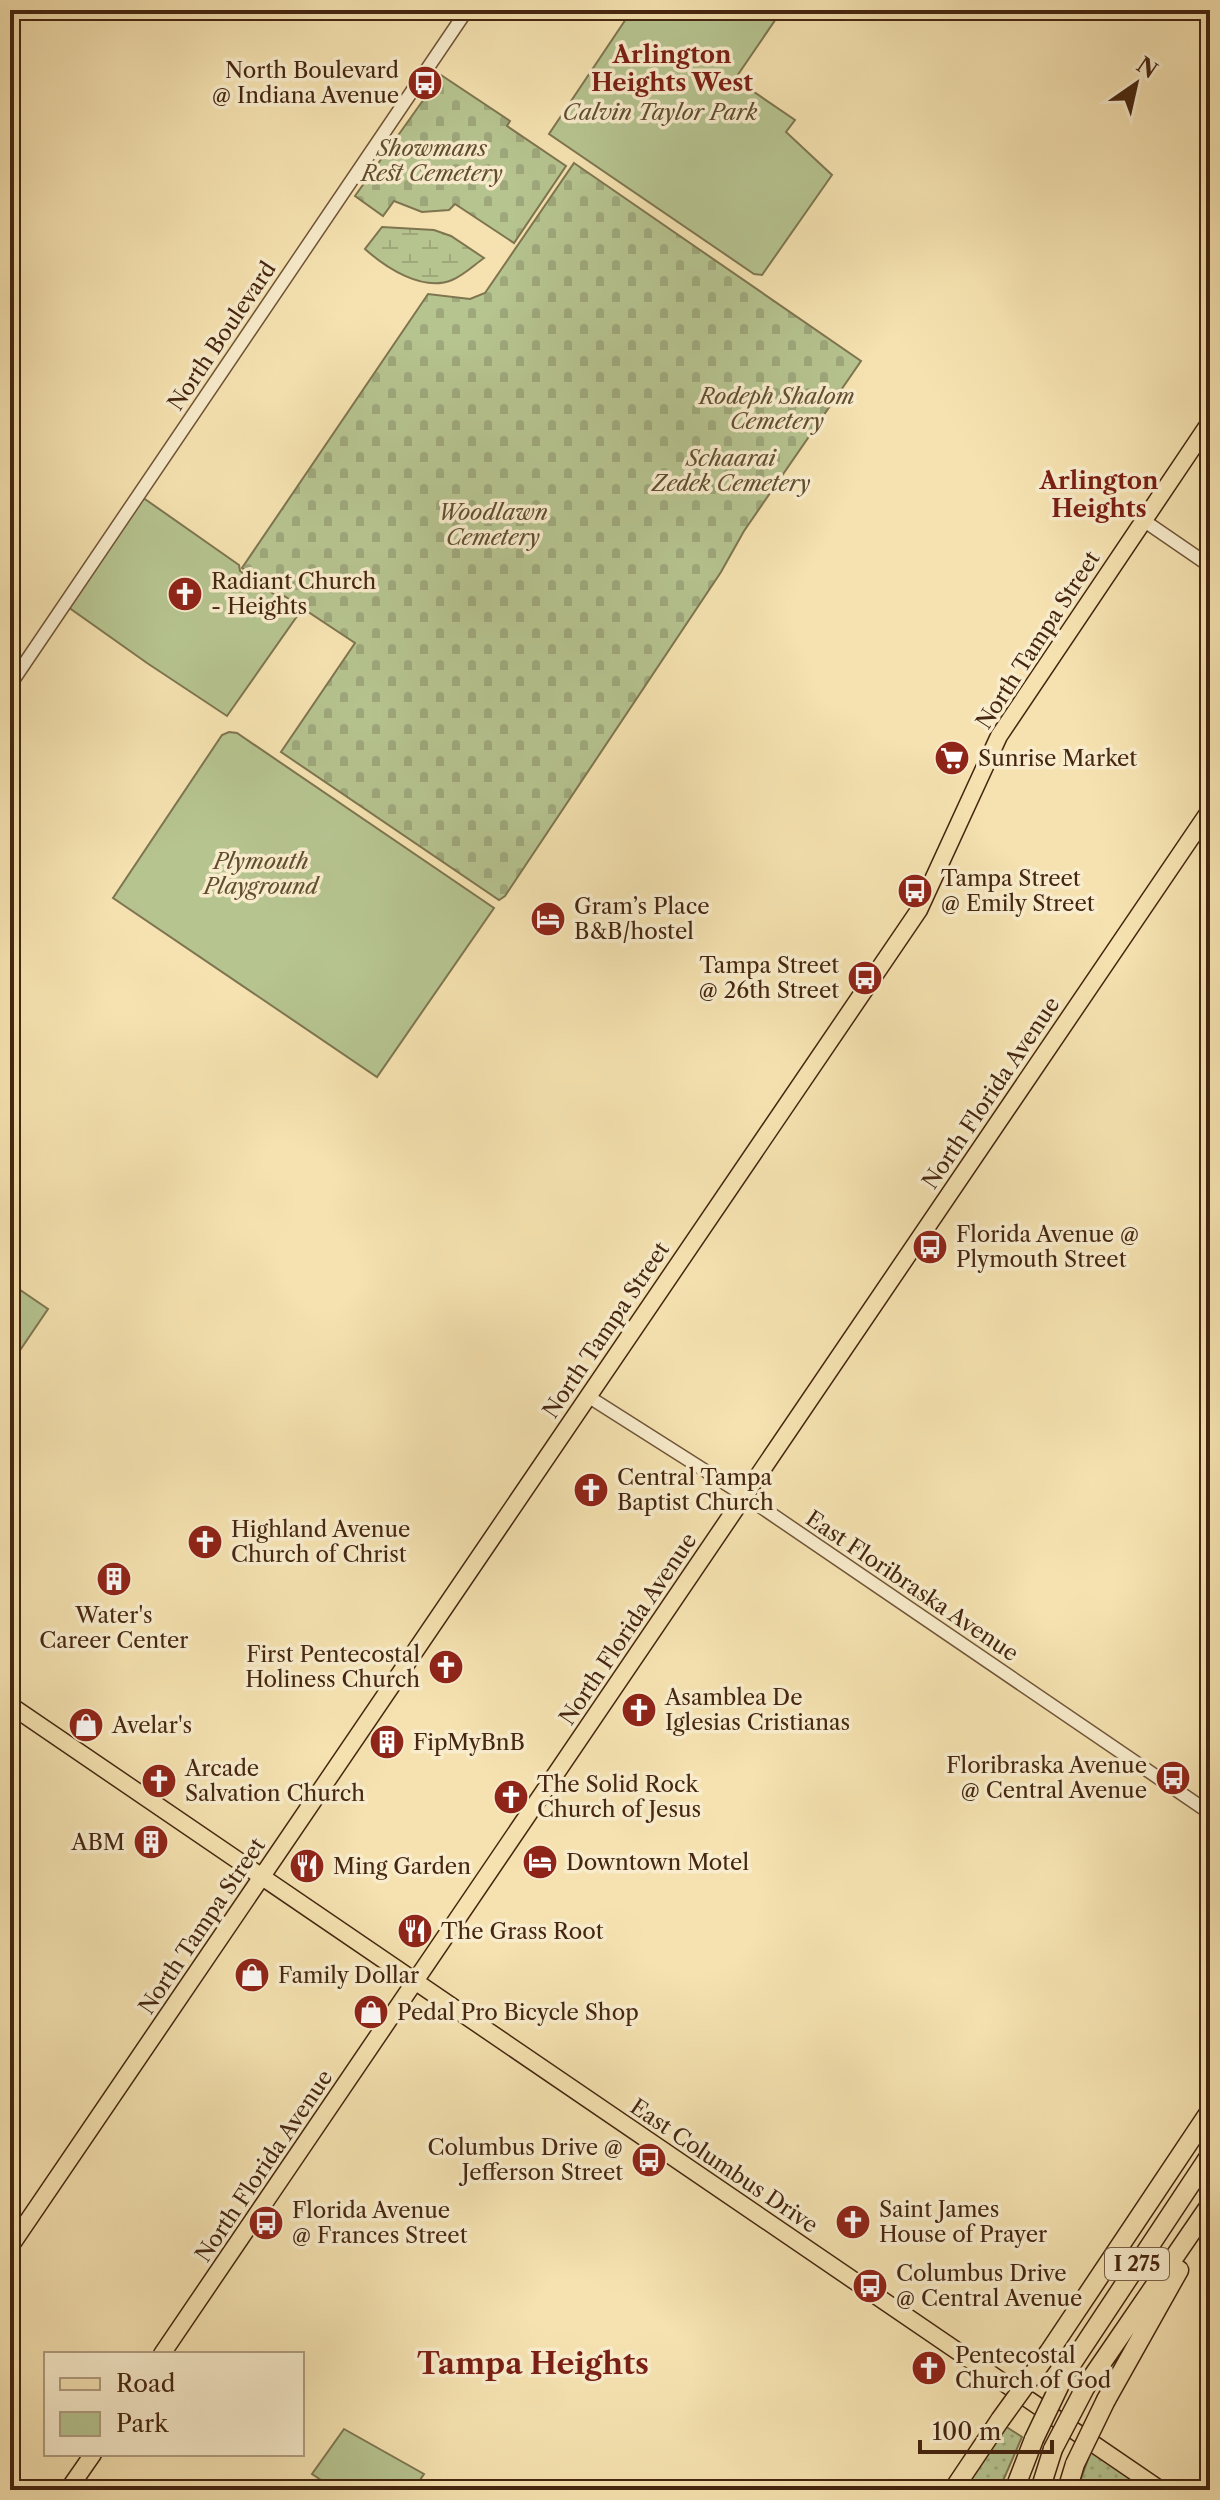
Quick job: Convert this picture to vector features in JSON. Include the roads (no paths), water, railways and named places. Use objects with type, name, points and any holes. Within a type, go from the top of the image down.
[{"type":"highway","points":[[953,2490],[1210,2111]]},
{"type":"highway","name":"I 275","points":[[1014,2488],[1065,2374],[1210,2155]]},
{"type":"highway","points":[[1067,2490],[1075,2464],[1106,2400],[1190,2249],[1208,2207]]},
{"type":"highway","name":"I 275","points":[[1040,2490],[1053,2449],[1086,2386],[1208,2207]]},
{"type":"main road","name":"North Tampa Street","points":[[10,2247],[919,910],[999,736],[1210,422]]},
{"type":"main road","name":"North Florida Avenue","points":[[163,2352],[1210,810]]},
{"type":"main road","name":"East Columbus Drive","points":[[10,1705],[1161,2490]]},
{"type":"main road","points":[[68,2490],[92,2456]]},
{"type":"street","name":"North Boulevard","points":[[10,685],[467,10]]},
{"type":"street","points":[[1143,520],[1210,566]]},
{"type":"street","name":"East Floribraska Avenue","points":[[589,1397],[745,1496],[1210,1813]]},
{"type":"place","name":"North Boulevard @ Indiana Avenue","points":[[425,83]]},
{"type":"place","name":"Radiant Church - Heights","points":[[185,594]]},
{"type":"place","name":"Sunrise Market","points":[[952,758]]},
{"type":"place","name":"Tampa Street @ Emily Street","points":[[915,891]]},
{"type":"place","name":"Gram’s Place B&B/hostel","points":[[548,919]]},
{"type":"place","name":"Tampa Street @ 26th Street","points":[[865,978]]},
{"type":"place","name":"Florida Avenue @ Plymouth Street","points":[[930,1247]]},
{"type":"place","name":"Central Tampa Baptist Church","points":[[591,1490]]},
{"type":"place","name":"Highland Avenue Church of Christ","points":[[205,1542]]},
{"type":"place","name":"Water's Career Center","points":[[114,1579]]},
{"type":"place","name":"First Pentecostal Holiness Church","points":[[446,1667]]},
{"type":"place","name":"Asamblea De Iglesias Cristianas","points":[[639,1710]]},
{"type":"place","name":"Avelar's","points":[[86,1725]]},
{"type":"place","name":"FipMyBnB","points":[[387,1742]]},
{"type":"place","name":"Floribraska Avenue @ Central Avenue","points":[[1173,1778]]},
{"type":"place","name":"Arcade Salvation Church","points":[[159,1781]]},
{"type":"place","name":"The Solid Rock Church of Jesus","points":[[511,1797]]},
{"type":"place","name":"ABM","points":[[151,1842]]},
{"type":"place","name":"Downtown Motel","points":[[540,1862]]},
{"type":"place","name":"Ming Garden","points":[[307,1866]]},
{"type":"place","name":"The Grass Root","points":[[415,1931]]},
{"type":"place","name":"Family Dollar","points":[[252,1975]]},
{"type":"place","name":"Pedal Pro Bicycle Shop","points":[[371,2012]]},
{"type":"place","name":"Columbus Drive @ Jefferson Street","points":[[649,2160]]},
{"type":"place","name":"Saint James House of Prayer","points":[[853,2222]]},
{"type":"place","name":"Florida Avenue @ Frances Street","points":[[266,2223]]},
{"type":"place","name":"Columbus Drive @ Central Avenue","points":[[870,2286]]},
{"type":"place","name":"Pentecostal Church of God","points":[[929,2368]]},
{"type":"district","name":"Arlington Heights West","points":[[672,68]]},
{"type":"district","name":"Arlington Heights","points":[[1099,494]]},
{"type":"district","name":"Tampa Heights","points":[[533,2363]]},
{"type":"park label","name":"Calvin Taylor Park","points":[[660,112]]},
{"type":"park label","name":"Showmans Rest Cemetery","points":[[432,160]]},
{"type":"park label","name":"Rodeph Shalom Cemetery","points":[[777,408]]},
{"type":"park label","name":"Schaarai Zedek Cemetery","points":[[731,470]]},
{"type":"park label","name":"Woodlawn Cemetery","points":[[493,524]]},
{"type":"park label","name":"Plymouth Playground","points":[[261,874]]}]
